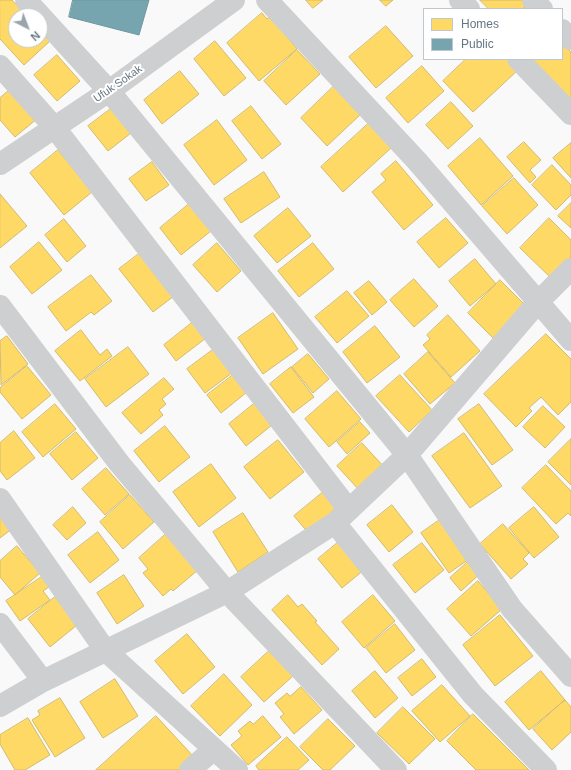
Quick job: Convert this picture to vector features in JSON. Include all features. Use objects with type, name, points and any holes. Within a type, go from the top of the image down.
[{"type":"street","points":[[26,0],[109,91],[407,455],[512,609],[571,676]]},
{"type":"street","name":"Ufuk Sokak","points":[[0,164],[109,91],[234,0]]},
{"type":"street","points":[[267,0],[417,161],[571,340]]},
{"type":"street","points":[[460,0],[467,8]]},
{"type":"street","points":[[533,0],[541,8]]},
{"type":"street","points":[[563,31],[571,39]]},
{"type":"street","points":[[519,60],[571,114]]},
{"type":"street","points":[[0,66],[55,128],[473,695],[546,770]]},
{"type":"street","points":[[0,706],[43,681],[227,592],[342,517],[407,455],[538,302],[571,269]]},
{"type":"street","points":[[0,306],[119,462],[227,592],[396,770]]},
{"type":"street","points":[[0,499],[105,650],[237,770]]},
{"type":"street","points":[[0,624],[43,681]]},
{"type":"street","points":[[190,770],[214,749]]},
{"type":"building: Homes","points":[[0,0],[12,0],[20,8],[8,8],[8,48],[0,39]]},
{"type":"building: Homes","points":[[306,0],[323,0],[313,8]]},
{"type":"building: Homes","points":[[380,0],[393,0],[386,6]]},
{"type":"building: Homes","points":[[480,0],[522,0],[527,5],[524,8],[488,8]]},
{"type":"building: Homes","points":[[262,13],[267,19],[270,16],[297,49],[259,81],[227,43]]},
{"type":"building: Homes","points":[[386,26],[413,56],[376,88],[349,57]]},
{"type":"building: Homes","points":[[215,41],[246,78],[224,96],[194,59]]},
{"type":"building: Homes","points":[[563,44],[571,52],[571,100],[531,60],[563,60]]},
{"type":"building: Homes","points":[[8,48],[42,48],[24,65]]},
{"type":"building: Homes","points":[[297,50],[320,74],[286,105],[264,81]]},
{"type":"building: Homes","points":[[57,55],[80,81],[57,101],[34,75]]},
{"type":"building: Homes","points":[[465,60],[508,60],[518,70],[473,112],[443,81]]},
{"type":"building: Homes","points":[[422,66],[444,91],[408,123],[386,98]]},
{"type":"building: Homes","points":[[180,71],[199,94],[162,124],[144,100]]},
{"type":"building: Homes","points":[[334,86],[361,114],[327,146],[301,118]]},
{"type":"building: Homes","points":[[12,88],[38,118],[15,137],[0,120],[0,98]]},
{"type":"building: Homes","points":[[451,102],[473,126],[448,149],[426,125]]},
{"type":"building: Homes","points":[[251,106],[281,144],[262,159],[232,121]]},
{"type":"building: Homes","points":[[112,108],[131,133],[108,151],[88,126]]},
{"type":"building: Homes","points":[[217,120],[247,160],[214,185],[184,145]]},
{"type":"building: Homes","points":[[369,123],[391,148],[343,192],[321,167]]},
{"type":"building: Homes","points":[[480,138],[513,176],[481,205],[448,166]]},
{"type":"building: Homes","points":[[524,142],[541,160],[530,170],[536,177],[530,183],[507,157]]},
{"type":"building: Homes","points":[[571,143],[571,178],[553,158]]},
{"type":"building: Homes","points":[[58,150],[92,192],[64,215],[30,173]]},
{"type":"building: Homes","points":[[396,161],[433,205],[404,230],[372,192],[386,180],[381,174]]},
{"type":"building: Homes","points":[[152,162],[169,185],[146,201],[129,179]]},
{"type":"building: Homes","points":[[552,165],[571,185],[571,195],[556,210],[532,185]]},
{"type":"building: Homes","points":[[264,172],[280,197],[241,223],[224,199]]},
{"type":"building: Homes","points":[[514,178],[538,205],[507,234],[482,206]]},
{"type":"building: Homes","points":[[0,194],[27,226],[0,248]]},
{"type":"building: Homes","points":[[571,203],[571,228],[558,216]]},
{"type":"building: Homes","points":[[189,204],[211,231],[181,255],[160,228]]},
{"type":"building: Homes","points":[[288,208],[311,236],[277,263],[254,236]]},
{"type":"building: Homes","points":[[446,218],[468,243],[439,268],[417,242]]},
{"type":"building: Homes","points":[[549,218],[571,240],[571,257],[551,278],[520,248]]},
{"type":"building: Homes","points":[[64,219],[86,246],[67,262],[45,235]]},
{"type":"building: Homes","points":[[39,242],[62,270],[32,294],[10,267]]},
{"type":"building: Homes","points":[[217,243],[241,271],[217,292],[193,265]]},
{"type":"building: Homes","points":[[313,243],[334,269],[299,297],[278,271]]},
{"type":"building: Homes","points":[[140,253],[174,296],[153,312],[119,269]]},
{"type":"building: Homes","points":[[475,259],[496,284],[470,306],[449,281]]},
{"type":"building: Homes","points":[[91,275],[112,301],[94,315],[91,312],[66,331],[48,307]]},
{"type":"building: Homes","points":[[414,279],[438,306],[414,327],[390,300]]},
{"type":"building: Homes","points":[[500,280],[526,306],[493,338],[468,313]]},
{"type":"building: Homes","points":[[369,281],[387,302],[372,315],[354,293]]},
{"type":"building: Homes","points":[[347,291],[369,316],[337,343],[315,317]]},
{"type":"building: Homes","points":[[273,313],[298,349],[263,374],[238,338]]},
{"type":"building: Homes","points":[[448,315],[480,351],[451,377],[423,345],[430,339],[427,335]]},
{"type":"building: Homes","points":[[193,322],[206,338],[176,361],[164,345]]},
{"type":"building: Homes","points":[[375,326],[400,357],[367,383],[343,352]]},
{"type":"building: Homes","points":[[81,330],[100,355],[107,349],[112,356],[80,381],[55,351]]},
{"type":"building: Homes","points":[[546,334],[571,359],[571,402],[558,415],[541,397],[529,408],[532,411],[516,427],[484,394]]},
{"type":"building: Homes","points":[[7,336],[28,364],[1,385],[0,341]]},
{"type":"building: Homes","points":[[128,347],[149,374],[106,407],[85,379]]},
{"type":"building: Homes","points":[[214,349],[232,373],[205,393],[187,369]]},
{"type":"building: Homes","points":[[428,352],[455,383],[430,404],[404,374]]},
{"type":"building: Homes","points":[[308,354],[329,379],[313,393],[292,367]]},
{"type":"building: Homes","points":[[27,366],[51,395],[22,419],[0,392],[0,388]]},
{"type":"building: Homes","points":[[291,367],[314,397],[293,413],[270,384]]},
{"type":"building: Homes","points":[[233,375],[247,392],[221,413],[207,395]]},
{"type":"building: Homes","points":[[400,375],[432,410],[409,432],[376,396]]},
{"type":"building: Homes","points":[[164,378],[174,389],[162,399],[166,404],[159,410],[163,415],[141,434],[122,413]]},
{"type":"building: Homes","points":[[337,391],[361,419],[329,447],[305,419]]},
{"type":"building: Homes","points":[[255,403],[272,425],[246,446],[229,424]]},
{"type":"building: Homes","points":[[55,404],[76,429],[43,457],[22,432]]},
{"type":"building: Homes","points":[[479,404],[513,450],[492,465],[458,419]]},
{"type":"building: Homes","points":[[543,406],[565,427],[545,448],[523,427]]},
{"type":"building: Homes","points":[[360,422],[370,433],[347,454],[337,442]]},
{"type":"building: Homes","points":[[165,426],[190,457],[159,482],[134,451]]},
{"type":"building: Homes","points":[[14,431],[35,458],[7,480],[0,471],[0,443]]},
{"type":"building: Homes","points":[[76,432],[98,458],[72,480],[50,454]]},
{"type":"building: Homes","points":[[464,433],[502,486],[470,508],[432,456]]},
{"type":"building: Homes","points":[[571,439],[571,485],[548,462]]},
{"type":"building: Homes","points":[[278,440],[304,472],[270,499],[244,467]]},
{"type":"building: Homes","points":[[362,443],[385,468],[360,491],[337,466]]},
{"type":"building: Homes","points":[[211,464],[236,498],[199,527],[173,492]]},
{"type":"building: Homes","points":[[546,465],[571,491],[571,516],[568,513],[556,524],[522,488]]},
{"type":"building: Homes","points":[[106,468],[129,494],[105,515],[82,489]]},
{"type":"building: Homes","points":[[327,489],[343,509],[310,535],[294,516]]},
{"type":"building: Homes","points":[[130,495],[154,522],[123,549],[100,522]]},
{"type":"building: Homes","points":[[392,505],[413,532],[389,552],[367,525]]},
{"type":"building: Homes","points":[[73,507],[86,523],[67,540],[53,525]]},
{"type":"building: Homes","points":[[534,507],[559,537],[534,558],[509,528]]},
{"type":"building: Homes","points":[[0,513],[13,528],[0,538]]},
{"type":"building: Homes","points":[[243,513],[268,552],[238,572],[213,532]]},
{"type":"building: Homes","points":[[444,517],[472,557],[449,573],[421,533]]},
{"type":"building: Homes","points":[[503,524],[529,553],[523,559],[528,564],[511,579],[480,544]]},
{"type":"building: Homes","points":[[98,532],[119,560],[90,583],[68,555]]},
{"type":"building: Homes","points":[[167,533],[198,570],[173,591],[171,589],[163,596],[143,573],[148,569],[139,558]]},
{"type":"building: Homes","points":[[341,540],[365,569],[342,588],[318,559]]},
{"type":"building: Homes","points":[[422,543],[444,570],[415,593],[393,565]]},
{"type":"building: Homes","points":[[17,546],[40,573],[15,595],[0,577],[0,561]]},
{"type":"building: Homes","points":[[471,559],[482,572],[461,591],[450,578]]},
{"type":"building: Homes","points":[[49,572],[56,582],[43,591],[50,600],[20,621],[6,601]]},
{"type":"building: Homes","points":[[124,575],[144,606],[117,624],[97,593]]},
{"type":"building: Homes","points":[[478,581],[502,609],[471,636],[447,609]]},
{"type":"building: Homes","points":[[288,595],[298,607],[302,604],[317,621],[315,622],[339,649],[322,665],[272,610]]},
{"type":"building: Homes","points":[[373,595],[395,621],[364,648],[342,622]]},
{"type":"building: Homes","points":[[55,597],[77,625],[50,647],[28,619]]},
{"type":"building: Homes","points":[[500,615],[533,656],[495,686],[463,645]]},
{"type":"building: Homes","points":[[395,624],[415,650],[386,673],[366,648]]},
{"type":"building: Homes","points":[[187,634],[215,667],[183,694],[155,661]]},
{"type":"building: Homes","points":[[269,651],[293,676],[264,702],[241,677]]},
{"type":"building: Homes","points":[[422,659],[436,677],[412,696],[398,678]]},
{"type":"building: Homes","points":[[375,671],[398,698],[375,718],[352,691]]},
{"type":"building: Homes","points":[[541,671],[565,700],[529,730],[505,702]]},
{"type":"building: Homes","points":[[224,674],[252,705],[220,736],[191,706]]},
{"type":"building: Homes","points":[[115,679],[138,716],[103,738],[80,702]]},
{"type":"building: Homes","points":[[442,685],[470,716],[440,742],[412,711]]},
{"type":"building: Homes","points":[[301,687],[322,710],[294,734],[280,717],[284,714],[275,703],[287,693],[290,696]]},
{"type":"building: Homes","points":[[60,698],[85,738],[55,757],[32,720],[40,715],[38,711]]},
{"type":"building: Homes","points":[[565,700],[571,707],[571,732],[552,750],[533,729]]},
{"type":"building: Homes","points":[[403,707],[435,739],[409,764],[377,733]]},
{"type":"building: Homes","points":[[473,714],[529,770],[476,770],[447,741]]},
{"type":"building: Homes","points":[[156,716],[194,757],[180,770],[96,770]]},
{"type":"building: Homes","points":[[263,716],[281,737],[248,765],[231,745],[242,736],[238,731],[250,721],[253,724]]},
{"type":"building: Homes","points":[[28,718],[50,755],[25,770],[15,770],[0,744],[0,735]]},
{"type":"building: Homes","points":[[328,719],[355,746],[330,770],[323,770],[300,747]]},
{"type":"building: Homes","points":[[287,737],[309,760],[298,770],[259,770],[256,766]]},
{"type":"building: Public","points":[[73,0],[149,0],[139,35],[69,17]]}]
